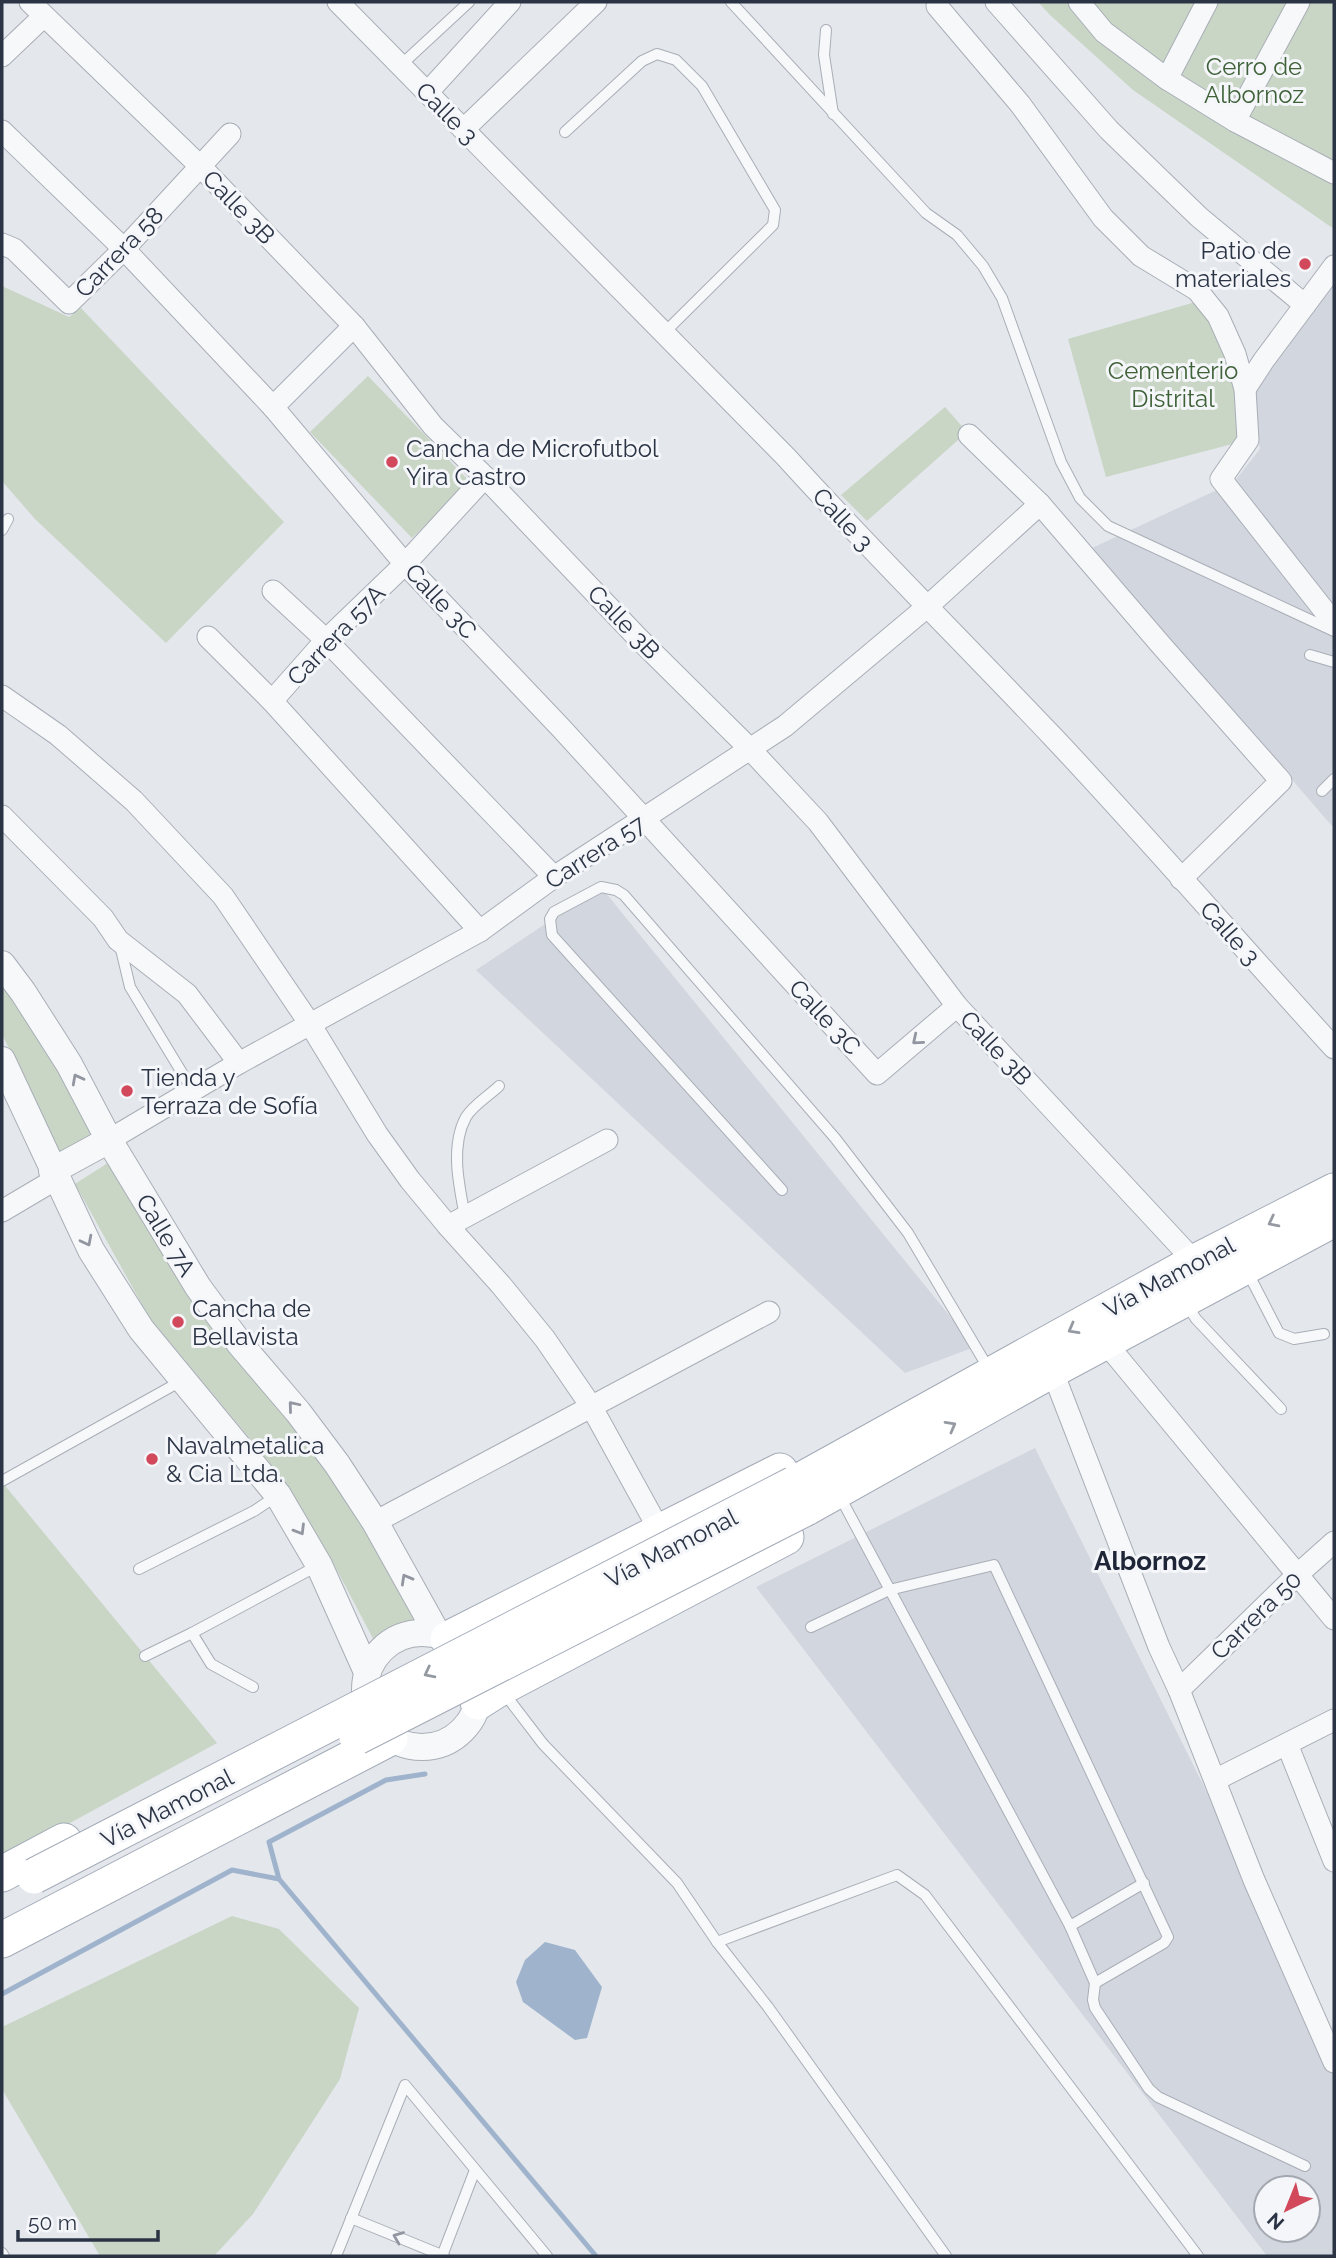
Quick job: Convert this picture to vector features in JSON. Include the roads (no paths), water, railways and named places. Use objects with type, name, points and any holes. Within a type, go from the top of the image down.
[{"type":"main road","name":"Vía Mamonal","points":[[894,1443],[991,1373],[1195,1262],[1334,1191]]},
{"type":"main road","name":"Vía Mamonal","points":[[2,1892],[27,1882],[800,1496],[894,1443],[1052,1370],[1334,1219]]},
{"type":"main road","points":[[489,1695],[845,1506],[894,1443]]},
{"type":"main road","points":[[443,1637],[661,1533],[819,1451],[894,1443]]},
{"type":"main road","points":[[27,1882],[66,1840],[366,1681]]},
{"type":"main road","points":[[2,1940],[390,1738]]},
{"type":"main road","name":"Vía Mamonal","points":[[2,1918],[27,1882]]},
{"type":"street","points":[[427,93],[510,2]]},
{"type":"street","points":[[464,129],[596,2]]},
{"type":"street","points":[[996,2],[1119,140],[1199,218],[1305,305]]},
{"type":"street","points":[[1079,2],[1104,32],[1167,79],[1235,121],[1334,173]]},
{"type":"street","points":[[1167,79],[1207,2]]},
{"type":"street","points":[[1235,121],[1299,2]]},
{"type":"street","name":"Calle 3","points":[[351,6],[427,93],[786,457],[856,535],[928,606],[1056,741],[1334,1048]]},
{"type":"street","points":[[937,6],[1020,104],[1103,218],[1140,256],[1197,290],[1218,316],[1235,354],[1245,389],[1248,440],[1221,479],[1334,623]]},
{"type":"street","points":[[2,56],[37,9]]},
{"type":"street","name":"Calle 3B","points":[[37,9],[201,167],[354,326],[433,426],[818,822],[957,1006],[1195,1262]]},
{"type":"street","name":"Calle 3C","points":[[2,131],[124,249],[273,407],[405,564],[561,727],[877,1074],[957,1006]]},
{"type":"street","name":"Carrera 58","points":[[2,244],[14,249],[69,303],[124,249],[230,134]]},
{"type":"street","points":[[1245,389],[1334,266]]},
{"type":"street","points":[[273,407],[354,326]]},
{"type":"street","points":[[969,435],[1040,504],[1281,781],[1181,879]]},
{"type":"street","name":"Carrera 57A","points":[[272,701],[326,640],[405,564],[485,477]]},
{"type":"street","name":"Carrera 57","points":[[109,1140],[239,1063],[480,931],[554,877],[750,750],[785,726],[928,606],[1040,504]]},
{"type":"street","points":[[273,591],[326,640],[554,877]]},
{"type":"street","points":[[208,637],[272,701],[480,931]]},
{"type":"street","points":[[2,696],[58,734],[134,801],[223,896],[310,1024],[377,1134],[410,1180],[456,1221],[545,1339],[591,1406],[661,1533]]},
{"type":"street","points":[[2,816],[103,918],[118,940],[187,993],[239,1063]]},
{"type":"street","name":"Calle 7A","points":[[2,964],[69,1064],[109,1140],[203,1295],[337,1464],[443,1637]]},
{"type":"street","points":[[2,1060],[91,1250],[141,1329],[278,1495],[318,1564],[366,1681],[368,1709],[377,1725],[390,1738],[405,1745],[436,1746],[463,1730],[489,1695],[479,1686],[476,1671],[460,1647],[443,1637],[420,1633],[403,1636],[387,1644],[375,1657],[366,1681]]},
{"type":"street","points":[[2,1210],[109,1140]]},
{"type":"street","points":[[456,1221],[607,1140]]},
{"type":"street","points":[[375,1522],[769,1312]]},
{"type":"street","points":[[1105,1342],[1334,1619]]},
{"type":"street","points":[[1052,1370],[1159,1647],[1179,1690],[1265,1905],[1334,2062]]},
{"type":"street","name":"Carrera 50","points":[[1179,1690],[1297,1574],[1334,1542]]},
{"type":"street","points":[[1215,1780],[1287,1744],[1333,1725]]},
{"type":"street","points":[[1287,1744],[1334,1861]]},
{"type":"lane","points":[[401,65],[469,2]]},
{"type":"lane","points":[[731,2],[926,213],[957,235],[983,266],[1002,298],[1062,462],[1080,498],[1108,526],[1334,631]]},
{"type":"lane","points":[[826,30],[824,55],[833,114]]},
{"type":"lane","points":[[565,132],[642,61],[657,54],[676,60],[702,86],[775,210],[773,225],[664,333]]},
{"type":"lane","points":[[1310,655],[1334,662]]},
{"type":"lane","points":[[1322,790],[1334,779]]},
{"type":"lane","points":[[782,1190],[552,935],[550,919],[554,912],[601,887],[624,895],[835,1138],[908,1233],[991,1373]]},
{"type":"lane","points":[[118,940],[130,987],[193,1091]]},
{"type":"lane","points":[[456,1221],[456,1172],[460,1139],[467,1116],[499,1086]]},
{"type":"lane","points":[[1245,1267],[1279,1333],[1294,1339],[1324,1334]]},
{"type":"lane","points":[[1183,1300],[1196,1319],[1282,1409]]},
{"type":"lane","points":[[2,1481],[183,1380]]},
{"type":"lane","points":[[139,1570],[254,1511],[278,1495]]},
{"type":"lane","points":[[845,1506],[1070,1926],[1095,1983],[1095,2008],[1149,2089],[1158,2096],[1306,2166]]},
{"type":"lane","points":[[145,1656],[318,1564]]},
{"type":"lane","points":[[811,1627],[889,1590],[994,1566],[1168,1937],[1164,1943],[1095,1983]]},
{"type":"lane","points":[[192,1633],[211,1664],[253,1687]]},
{"type":"lane","points":[[489,1695],[543,1744],[677,1884],[946,2256]]},
{"type":"lane","points":[[717,1942],[897,1875],[925,1895],[1198,2256]]},
{"type":"lane","points":[[1070,1926],[1144,1883]]},
{"type":"lane","points":[[335,2256],[405,2085],[547,2256]]},
{"type":"lane","points":[[351,2218],[443,2256],[475,2170]]},
{"type":"water","points":[[545,1942],[575,1950],[602,1987],[587,2038],[575,2040],[523,2002],[516,1982],[525,1960]]},
{"type":"waterway","points":[[425,1774],[386,1780],[269,1842],[279,1879],[596,2256]]},
{"type":"waterway","points":[[2,1994],[232,1870],[279,1879]]},
{"type":"place","name":"Patio de materiales","points":[[1305,264]]},
{"type":"place","name":"Cancha de Microfutbol Yira Castro","points":[[392,462]]},
{"type":"place","name":"Tienda y Terraza de Sofía","points":[[127,1091]]},
{"type":"place","name":"Cancha de Bellavista","points":[[178,1322]]},
{"type":"place","name":"Navalmetalica & Cia Ltda.","points":[[152,1459]]},
{"type":"district","name":"Albornoz","points":[[1150,1561]]},
{"type":"park label","name":"Cerro de Albornoz","points":[[1254,80]]},
{"type":"park label","name":"Cementerio Distrital","points":[[1173,384]]}]
